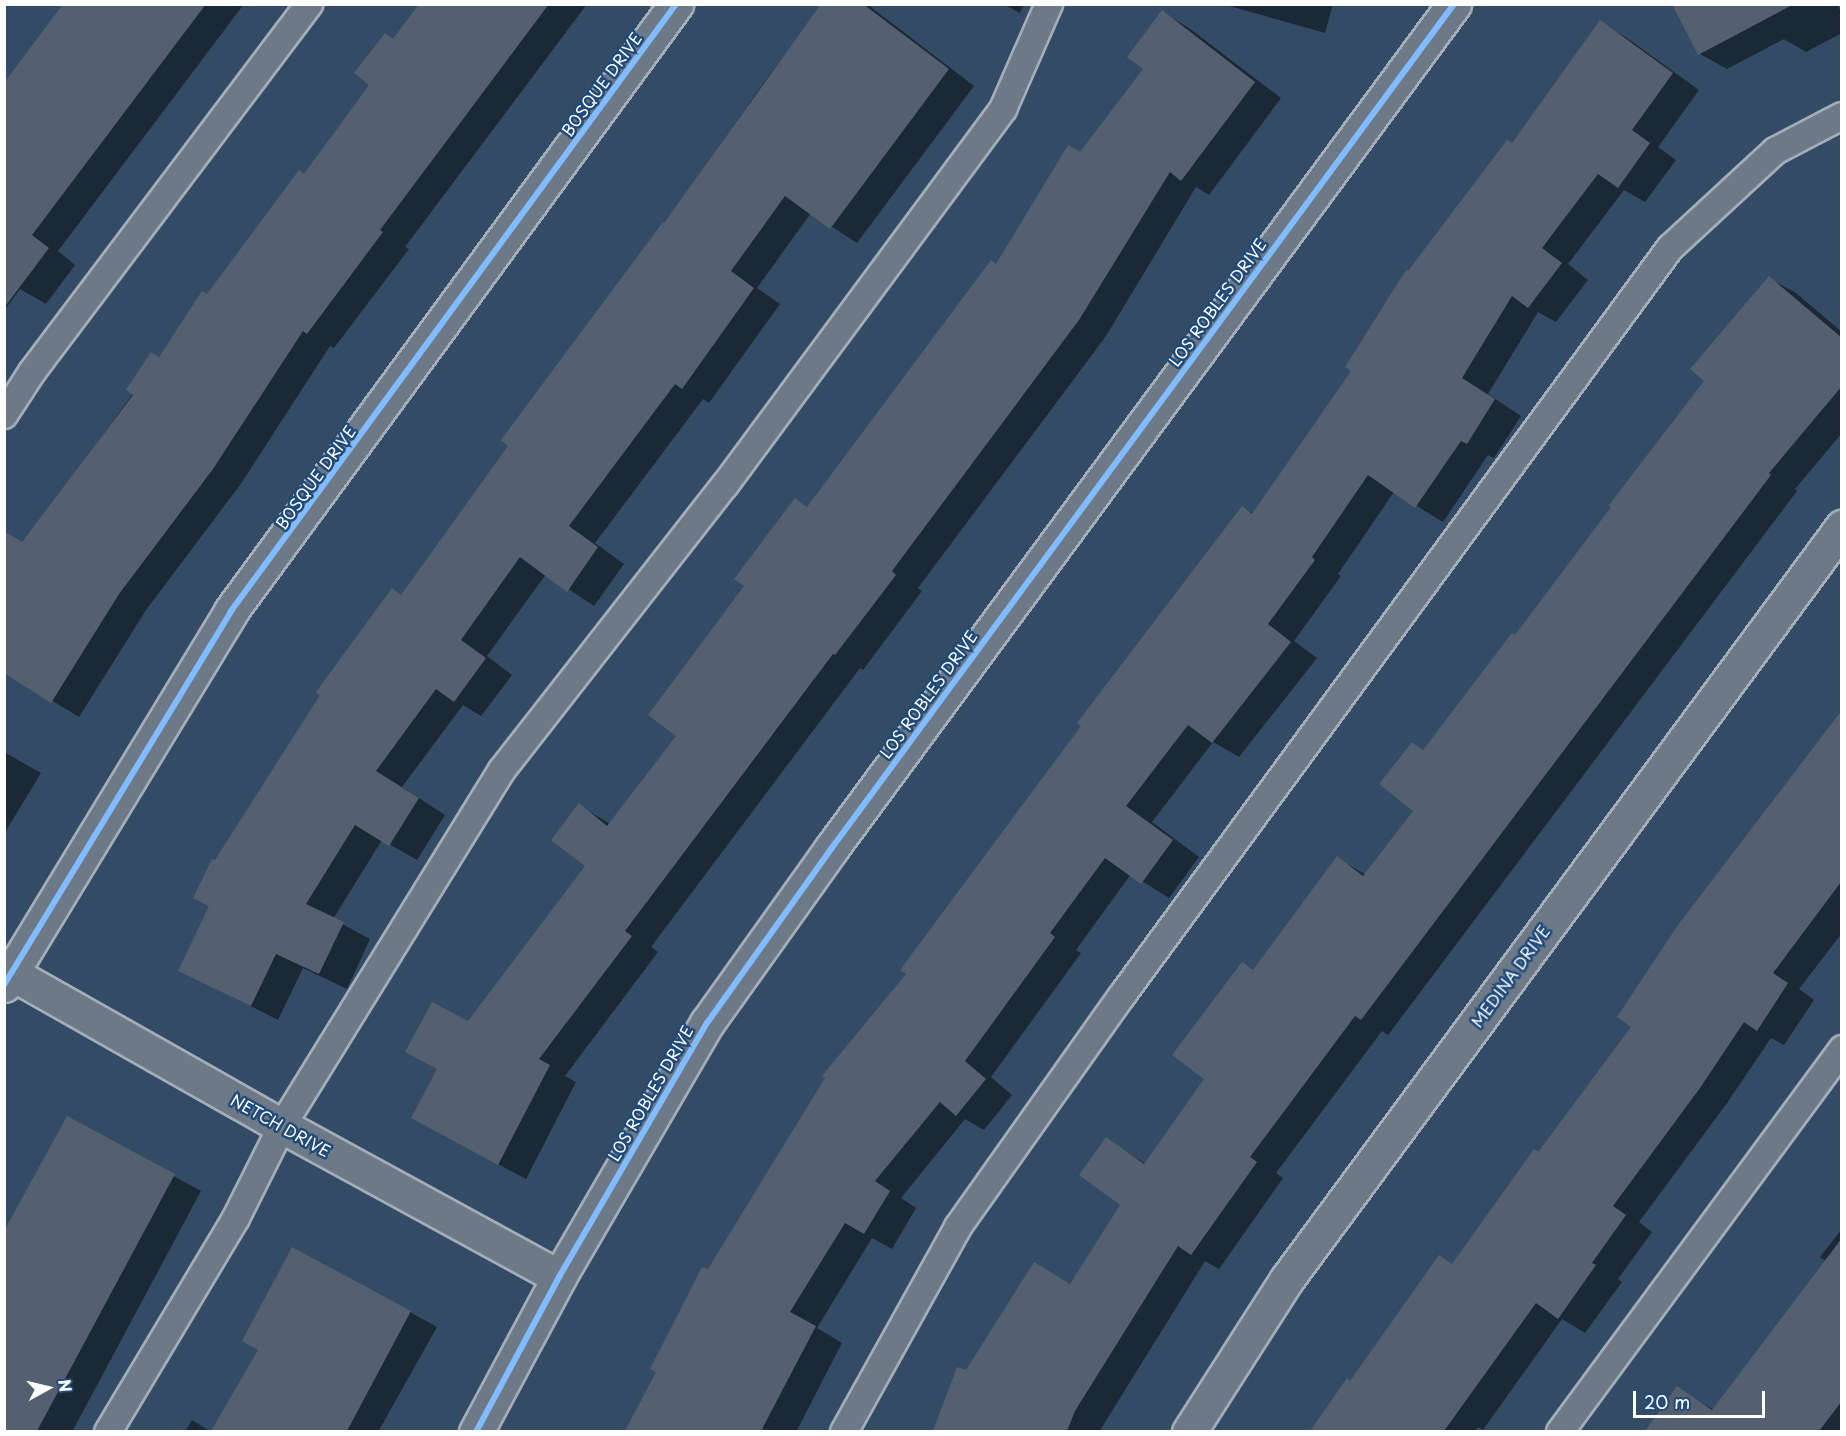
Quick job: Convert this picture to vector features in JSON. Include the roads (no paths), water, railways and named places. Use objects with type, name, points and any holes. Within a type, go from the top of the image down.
[{"type":"street","name":"BOSQUE DRIVE","points":[[7,975],[231,612],[676,4]]},
{"type":"street","name":"LOS ROBLES DRIVE","points":[[476,1431],[559,1277],[714,1013],[831,849],[1454,4]]},
{"type":"street","name":"MEDINA DRIVE","points":[[1189,1431],[1287,1279],[1842,527]]},
{"type":"street","name":"NETCH DRIVE","points":[[7,975],[559,1277]]},
{"type":"lane","points":[[4,415],[32,372],[309,4]]},
{"type":"lane","points":[[108,1431],[236,1218],[282,1126],[502,770],[725,485],[1003,109],[1049,4]]},
{"type":"lane","points":[[844,1431],[958,1227],[1128,988],[1670,248],[1775,151],[1842,116]]},
{"type":"lane","points":[[1560,1431],[1842,1049]]}]
